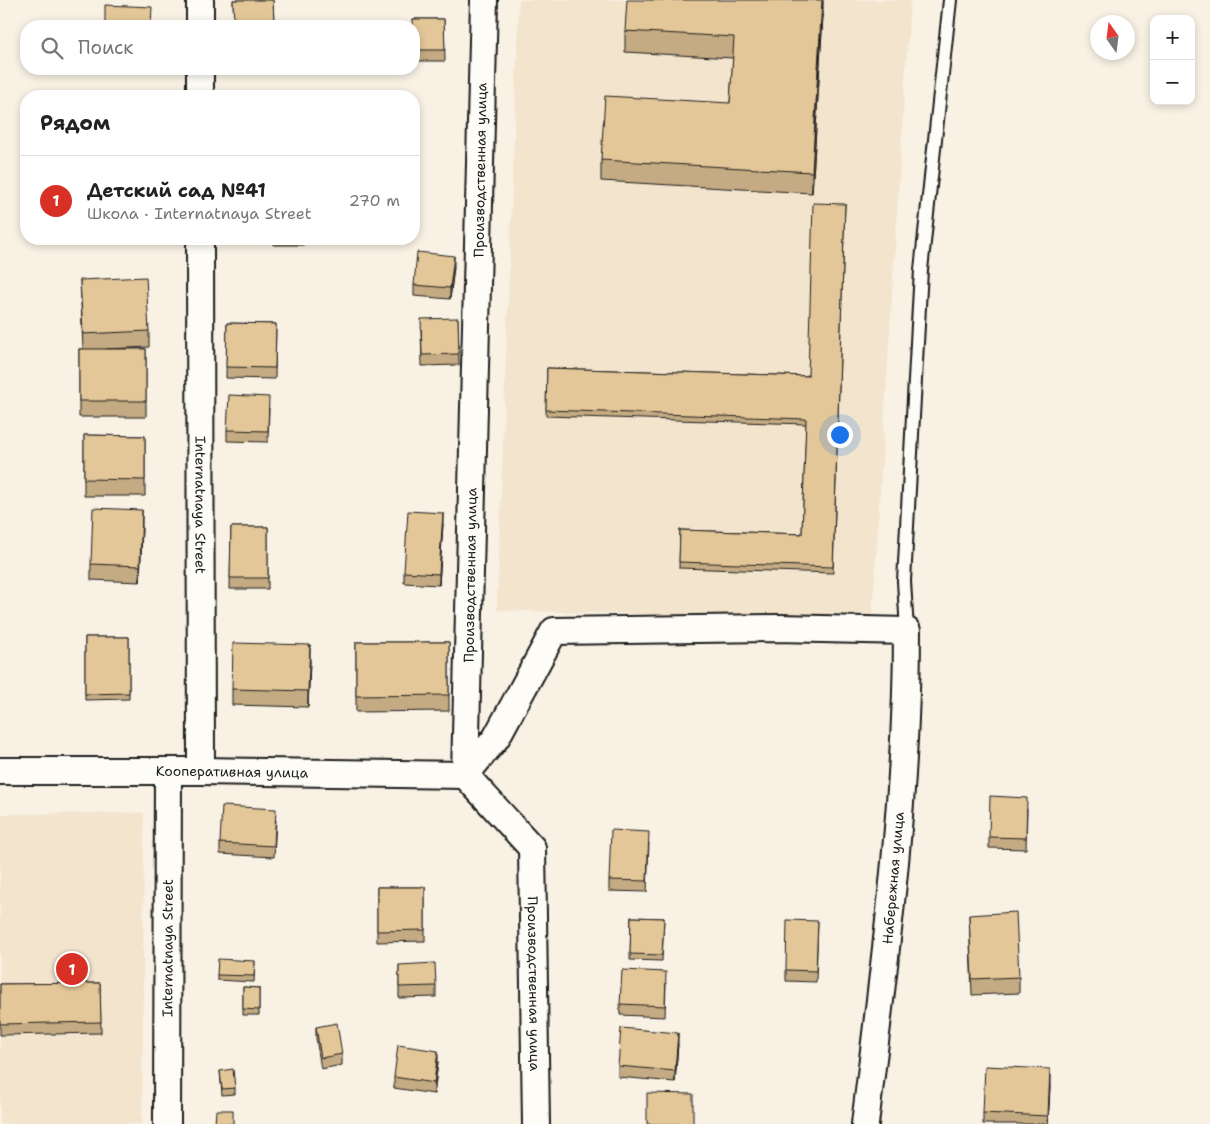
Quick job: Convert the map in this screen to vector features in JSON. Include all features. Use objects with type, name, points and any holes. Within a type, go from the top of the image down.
[{"type":"street","points":[[200,0],[200,20]]},
{"type":"street","name":"Производственная улица","points":[[484,0],[465,775],[532,848],[536,1124]]},
{"type":"street","points":[[200,75],[200,90]]},
{"type":"street","name":"Internatnaya Street","points":[[200,245],[201,771]]},
{"type":"street","points":[[465,775],[496,738],[554,630],[779,628],[907,631]]},
{"type":"street","name":"Набережная улица","points":[[865,1124],[893,893],[907,694],[907,631]]},
{"type":"street","name":"Кооперативная улица","points":[[0,771],[201,771],[465,775]]},
{"type":"street","name":"Internatnaya Street","points":[[167,1124],[168,771]]},
{"type":"lane","points":[[907,631],[904,581],[921,270],[950,0]]},
{"type":"shaded area","points":[[519,0],[910,0],[872,621],[497,610]]},
{"type":"shaded area","points":[[144,813],[142,1124],[0,1124],[0,814]]},
{"type":"building","points":[[233,0],[273,0],[274,20],[234,20]]},
{"type":"building","points":[[627,0],[822,0],[812,172],[601,160],[605,96],[730,103],[734,37],[625,31]]},
{"type":"building","points":[[105,5],[152,7],[151,20],[105,20]]},
{"type":"building","points":[[444,19],[445,50],[420,50],[420,20],[413,20]]},
{"type":"building","points":[[813,203],[845,204],[833,567],[679,562],[680,530],[802,534],[806,419],[546,410],[547,368],[808,376]]},
{"type":"building","points":[[417,252],[454,256],[450,288],[414,285]]},
{"type":"building","points":[[146,277],[149,331],[83,334],[80,280]]},
{"type":"building","points":[[458,318],[459,354],[422,355],[421,319]]},
{"type":"building","points":[[227,323],[276,324],[275,368],[226,367]]},
{"type":"building","points":[[79,349],[146,349],[146,401],[79,401]]},
{"type":"building","points":[[229,395],[269,397],[268,431],[227,430]]},
{"type":"building","points":[[84,435],[145,436],[145,480],[84,479]]},
{"type":"building","points":[[93,508],[142,510],[140,566],[91,564]]},
{"type":"building","points":[[408,511],[443,513],[439,574],[404,572]]},
{"type":"building","points":[[231,527],[268,527],[268,578],[230,578]]},
{"type":"building","points":[[85,637],[129,637],[129,693],[85,694]]},
{"type":"building","points":[[356,642],[449,642],[449,695],[356,696]]},
{"type":"building","points":[[233,643],[310,645],[308,691],[232,689]]},
{"type":"building","points":[[990,796],[1027,798],[1026,838],[989,837]]},
{"type":"building","points":[[222,806],[276,809],[274,846],[220,843]]},
{"type":"building","points":[[611,830],[649,832],[647,881],[609,880]]},
{"type":"building","points":[[377,887],[425,887],[425,930],[377,931]]},
{"type":"building","points":[[1016,912],[1019,977],[972,979],[969,915]]},
{"type":"building","points":[[631,917],[664,918],[662,955],[630,954]]},
{"type":"building","points":[[787,920],[818,921],[816,971],[786,970]]},
{"type":"building","points":[[218,959],[255,961],[254,976],[217,975]]},
{"type":"building","points":[[435,963],[436,986],[399,987],[399,965]]},
{"type":"building","points":[[622,970],[666,972],[665,1006],[620,1004]]},
{"type":"building","points":[[100,983],[101,1022],[0,1024],[0,984]]},
{"type":"building","points":[[243,987],[259,988],[259,1010],[243,1009]]},
{"type":"building","points":[[337,1023],[342,1054],[321,1058],[316,1027]]},
{"type":"building","points":[[621,1028],[678,1033],[675,1071],[618,1066]]},
{"type":"building","points":[[398,1045],[438,1051],[434,1083],[394,1077]]},
{"type":"building","points":[[985,1066],[1050,1069],[1048,1116],[983,1113]]},
{"type":"building","points":[[233,1069],[235,1088],[222,1089],[220,1071]]},
{"type":"building","points":[[647,1093],[693,1094],[693,1124],[647,1124]]},
{"type":"building","points":[[216,1110],[233,1110],[233,1124],[215,1124]]},
{"type":"place","name":"Детский сад №41","points":[[72,969]]}]
